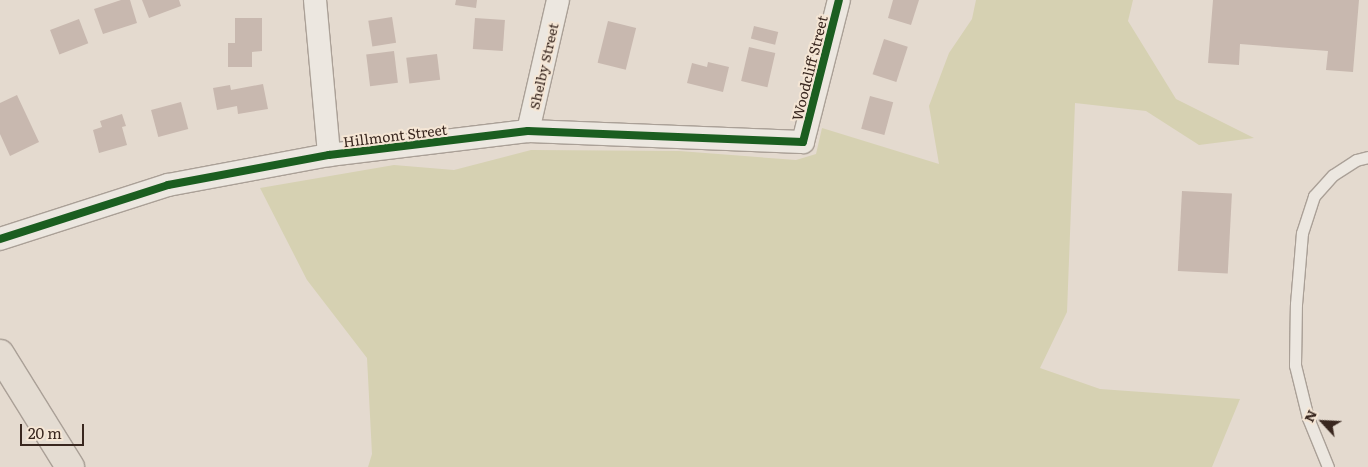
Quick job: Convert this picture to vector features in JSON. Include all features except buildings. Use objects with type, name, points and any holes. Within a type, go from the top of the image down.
[{"type":"main road","points":[[2,361],[70,467]]},
{"type":"street","points":[[315,0],[329,155]]},
{"type":"street","name":"Shelby Street","points":[[528,131],[558,0]]},
{"type":"street","name":"Woodcliff Street","points":[[803,142],[839,0]]},
{"type":"street","name":"Hillmont Street","points":[[0,239],[168,185],[329,155],[528,131],[803,142]]},
{"type":"lane","points":[[1328,467],[1308,418],[1295,365],[1296,304],[1302,232],[1314,196],[1333,176],[1356,160],[1368,157]]},
{"type":"shaded area","points":[[976,0],[1133,0],[1128,21],[1176,99],[1254,138],[1199,145],[1146,111],[1075,103],[1067,312],[1040,368],[1100,389],[1240,399],[1212,467],[368,467],[372,454],[367,358],[307,280],[260,188],[394,165],[454,170],[531,150],[679,151],[796,160],[816,154],[822,128],[939,164],[929,106],[949,53],[972,19]]},
{"type":"cycle path","points":[[0,239],[168,185],[329,155],[528,131],[803,142],[839,0]]}]
